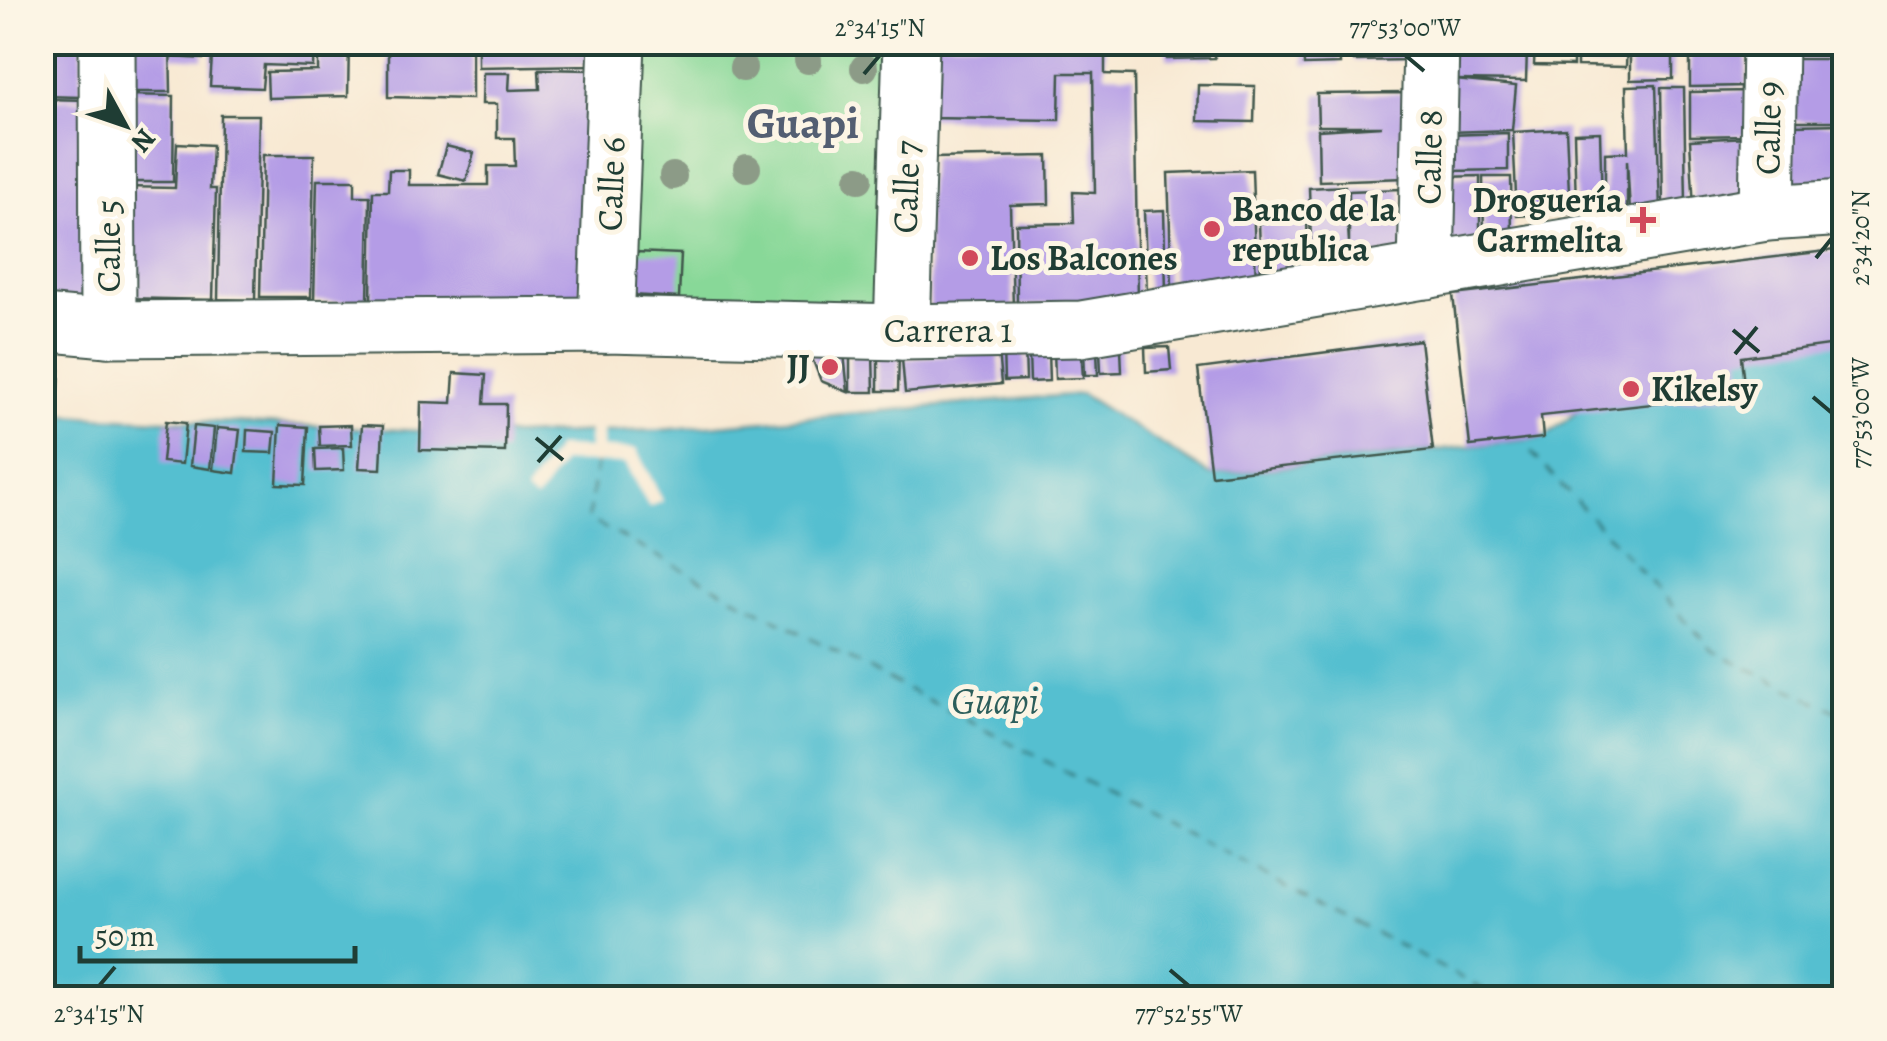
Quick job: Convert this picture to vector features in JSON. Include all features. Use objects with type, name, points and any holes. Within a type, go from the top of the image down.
[{"type":"street","name":"Calle 5","points":[[106,42],[108,329]]},
{"type":"street","name":"Calle 6","points":[[606,324],[617,42]]},
{"type":"street","name":"Calle 7","points":[[902,332],[911,42]]},
{"type":"street","name":"Calle 8","points":[[1426,271],[1431,42]]},
{"type":"street","name":"Calle 9","points":[[1767,213],[1770,42]]},
{"type":"street","name":"Carrera 1","points":[[42,324],[108,329],[606,324],[902,332],[1082,329],[1767,213],[1844,208]]},
{"type":"green space","points":[[617,43],[911,43],[902,332],[606,325]]},
{"type":"water","name":"Guapi","points":[[1844,301],[1844,998],[43,998],[42,413],[516,435],[660,430],[1081,394],[1211,475],[1543,438],[1702,317]]},
{"type":"pier","points":[[603,427],[602,448],[636,449],[663,501],[649,507],[625,464],[563,462],[536,500],[525,492],[557,447],[588,448],[589,428]]},
{"type":"building","points":[[42,42],[82,42],[81,97],[42,96]]},
{"type":"building","points":[[123,42],[170,42],[171,92],[124,92]]},
{"type":"building","points":[[172,42],[204,42],[203,59],[172,57]]},
{"type":"building","points":[[213,42],[314,42],[313,67],[264,65],[262,88],[210,86]]},
{"type":"building","points":[[318,42],[349,42],[348,96],[268,98],[267,72],[318,71]]},
{"type":"building","points":[[388,42],[472,42],[472,99],[388,97]]},
{"type":"building","points":[[478,42],[590,42],[590,65],[478,67]]},
{"type":"building","points":[[933,42],[1105,42],[1105,74],[1134,75],[1138,300],[1017,305],[1016,224],[1074,223],[1073,192],[1095,193],[1093,73],[1060,73],[1059,120],[929,118]]},
{"type":"building","points":[[1167,42],[1254,42],[1254,51],[1215,51],[1215,58],[1167,59]]},
{"type":"building","points":[[1303,42],[1339,42],[1340,64],[1304,65]]},
{"type":"building","points":[[1353,42],[1408,42],[1408,60],[1354,61]]},
{"type":"building","points":[[1535,42],[1573,42],[1573,66],[1534,65]]},
{"type":"building","points":[[1577,42],[1627,42],[1626,67],[1577,66]]},
{"type":"building","points":[[1630,42],[1673,42],[1673,79],[1630,80]]},
{"type":"building","points":[[1690,42],[1747,42],[1746,86],[1690,87]]},
{"type":"building","points":[[1793,42],[1844,42],[1844,54],[1793,52]]},
{"type":"building","points":[[1448,48],[1527,49],[1526,81],[1455,80],[1516,86],[1512,130],[1447,132]]},
{"type":"building","points":[[1794,59],[1844,59],[1844,121],[1794,121]]},
{"type":"building","points":[[539,69],[591,70],[580,310],[371,301],[373,191],[388,191],[389,170],[409,170],[409,185],[488,185],[488,166],[515,166],[514,138],[497,138],[497,104],[482,104],[483,73],[510,73],[509,90],[540,89]]},
{"type":"building","points":[[1198,85],[1255,86],[1254,122],[1197,121]]},
{"type":"building","points":[[1656,85],[1660,210],[1630,211],[1627,160],[1627,212],[1605,213],[1605,153],[1628,152],[1626,86]]},
{"type":"building","points":[[1661,88],[1684,88],[1686,204],[1663,205]]},
{"type":"building","points":[[1750,91],[1750,135],[1690,136],[1690,92]]},
{"type":"building","points":[[1404,93],[1406,178],[1319,181],[1318,130],[1382,126],[1318,126],[1317,94]]},
{"type":"building","points":[[127,95],[174,96],[173,182],[127,182]]},
{"type":"building","points":[[42,99],[91,100],[86,301],[42,300]]},
{"type":"building","points":[[221,115],[259,115],[255,300],[218,299]]},
{"type":"building","points":[[1844,124],[1844,193],[1794,195],[1792,125]]},
{"type":"building","points":[[1566,129],[1570,213],[1517,216],[1513,132]]},
{"type":"building","points":[[1600,132],[1602,206],[1576,207],[1574,133]]},
{"type":"building","points":[[1508,133],[1508,170],[1449,171],[1448,135]]},
{"type":"building","points":[[1748,137],[1753,204],[1694,208],[1690,140]]},
{"type":"building","points":[[177,143],[212,145],[210,189],[216,189],[213,300],[122,298],[125,187],[175,188]]},
{"type":"building","points":[[446,146],[474,153],[466,181],[438,174]]},
{"type":"building","points":[[263,155],[314,155],[311,297],[260,297]]},
{"type":"building","points":[[1048,156],[1049,204],[1010,205],[1013,307],[930,310],[927,209],[931,158]]},
{"type":"building","name":"Banco de la republica","points":[[1252,170],[1256,284],[1172,288],[1168,173]]},
{"type":"building","points":[[1480,176],[1480,244],[1443,244],[1443,177]]},
{"type":"building","points":[[1483,177],[1511,177],[1512,236],[1484,237]]},
{"type":"building","points":[[317,180],[355,180],[355,196],[370,196],[368,302],[314,301]]},
{"type":"building","points":[[1345,186],[1349,242],[1349,191],[1401,189],[1404,263],[1312,269],[1309,188]]},
{"type":"building","points":[[1164,210],[1166,292],[1147,293],[1144,211]]},
{"type":"building","points":[[1307,221],[1309,274],[1261,276],[1259,223]]},
{"type":"building","points":[[1844,249],[1844,343],[1741,357],[1745,394],[1541,416],[1543,438],[1470,446],[1453,295]]},
{"type":"building","points":[[635,252],[681,254],[679,298],[632,295]]},
{"type":"building","points":[[1420,340],[1433,450],[1211,475],[1198,369]]},
{"type":"building","points":[[1025,347],[1026,380],[1004,381],[1003,348]]},
{"type":"building","points":[[1081,347],[1083,378],[1055,379],[1054,349]]},
{"type":"building","points":[[1169,347],[1171,370],[1146,372],[1145,348]]},
{"type":"building","points":[[1121,348],[1122,372],[1101,373],[1100,349]]},
{"type":"building","points":[[1097,349],[1098,375],[1085,375],[1084,350]]},
{"type":"building","points":[[998,350],[1001,384],[905,393],[902,359]]},
{"type":"building","points":[[1048,351],[1049,381],[1030,382],[1029,352]]},
{"type":"building","name":"JJ","points":[[810,353],[844,353],[848,392],[821,381]]},
{"type":"building","points":[[850,354],[873,354],[874,392],[850,392]]},
{"type":"building","points":[[878,354],[899,354],[898,391],[878,391]]},
{"type":"building","points":[[42,369],[60,370],[54,476],[42,476]]},
{"type":"building","points":[[454,373],[486,375],[484,404],[506,404],[505,452],[420,450],[421,402],[452,403]]},
{"type":"building","points":[[166,421],[186,423],[182,464],[162,462]]},
{"type":"building","points":[[280,425],[308,427],[305,485],[277,484]]},
{"type":"building","points":[[351,425],[352,445],[320,446],[319,426]]},
{"type":"building","points":[[362,425],[383,426],[381,469],[359,468]]},
{"type":"building","points":[[194,426],[214,428],[210,469],[190,466]]},
{"type":"building","points":[[217,428],[240,430],[235,473],[213,470]]},
{"type":"building","points":[[247,430],[275,432],[273,453],[246,452]]},
{"type":"building","points":[[343,448],[344,470],[316,471],[315,449]]},
{"type":"ferry route","points":[[1531,452],[1714,651],[1844,715]]},
{"type":"ferry route","points":[[596,463],[588,519],[1500,998]]},
{"type":"place","name":"Droguería Carmelita","points":[[1643,220]]},
{"type":"place","name":"Banco de la republica","points":[[1212,229]]},
{"type":"place","name":"Los Balcones","points":[[970,258]]},
{"type":"place","name":"JJ","points":[[830,367]]},
{"type":"place","name":"Kikelsy","points":[[1631,389]]},
{"type":"district","name":"Guapi","points":[[803,122]]}]
